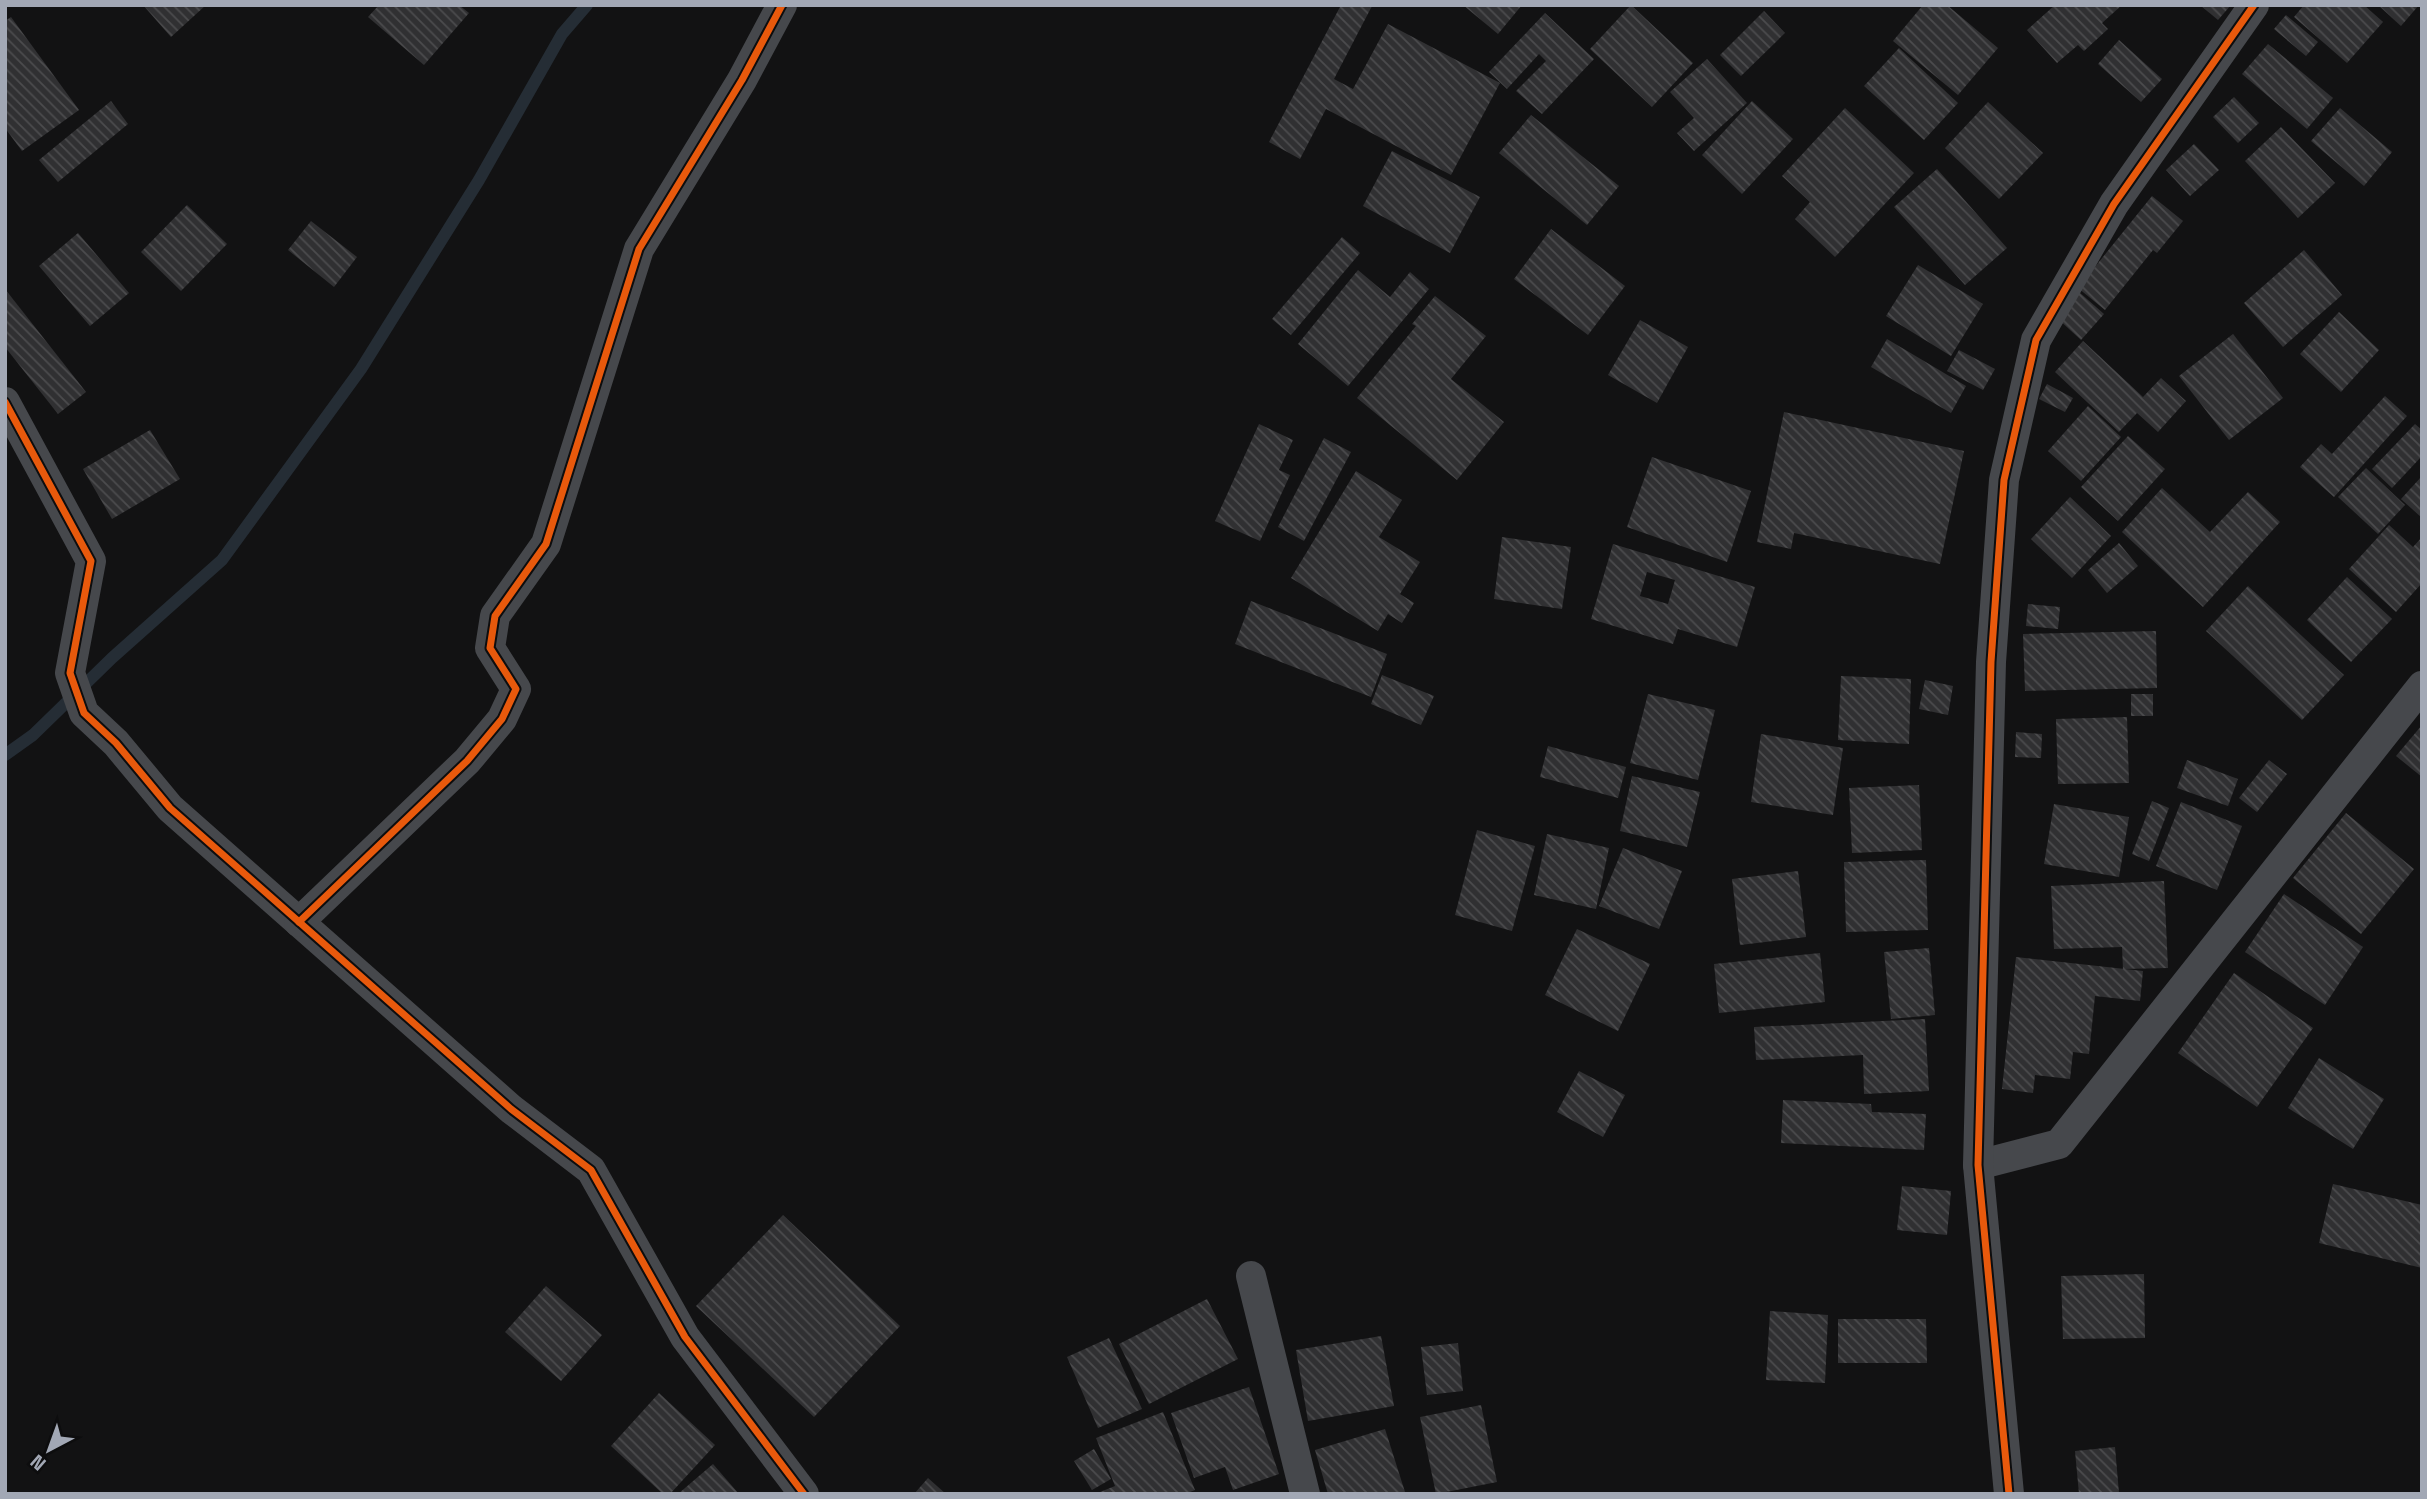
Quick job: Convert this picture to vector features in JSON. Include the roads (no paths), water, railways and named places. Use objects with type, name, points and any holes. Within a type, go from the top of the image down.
[{"type":"street","points":[[299,922],[467,761],[502,719],[516,689],[490,648],[495,616],[546,544],[639,248],[742,80],[782,5]]},
{"type":"street","points":[[2009,1494],[1978,1165],[1990,662],[2004,480],[2036,341],[2114,204],[2254,5]]},
{"type":"street","points":[[5,402],[91,561],[70,673],[84,713],[117,743],[170,808],[512,1109],[591,1170],[685,1337],[804,1494]]},
{"type":"street","points":[[1978,1165],[2059,1144],[2422,687]]},
{"type":"street","points":[[1251,1276],[1305,1494]]},
{"type":"waterway","points":[[5,755],[33,735],[112,658],[222,560],[361,369],[479,180],[562,34],[587,5]]}]
